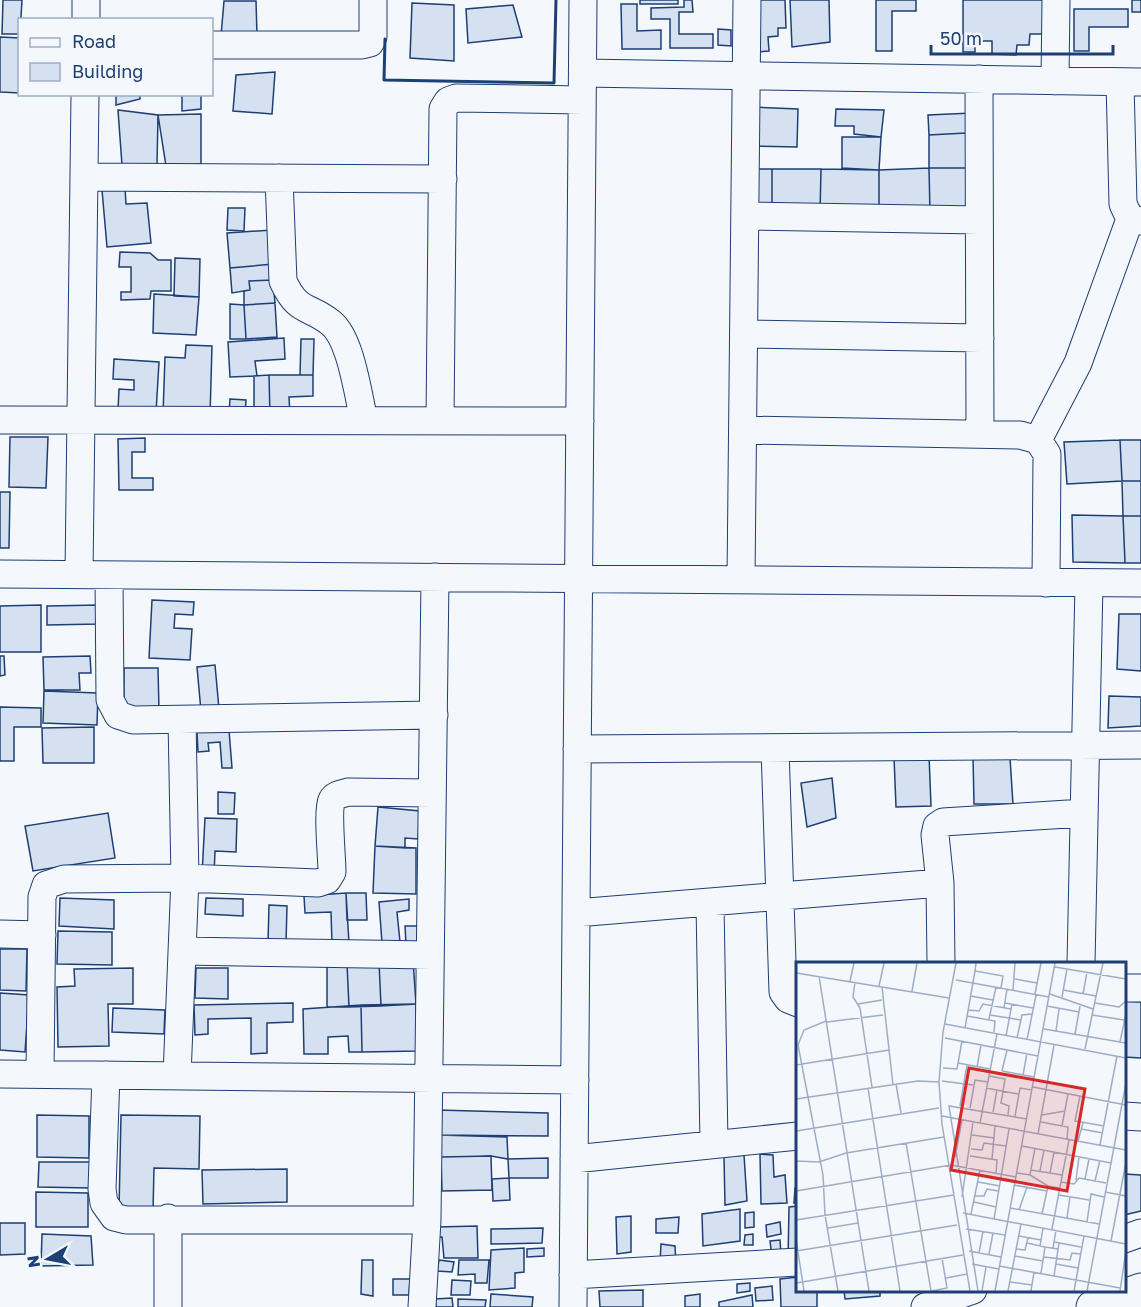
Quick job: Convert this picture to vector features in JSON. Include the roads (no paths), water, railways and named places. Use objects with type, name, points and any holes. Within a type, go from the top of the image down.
[{"type":"highway","points":[[1093,1307],[1141,1290]]},
{"type":"street","points":[[86,0],[86,18]]},
{"type":"street","points":[[213,45],[362,45],[370,43],[373,37],[373,0]]},
{"type":"street","points":[[573,1307],[583,0]]},
{"type":"street","points":[[741,580],[747,0]]},
{"type":"street","points":[[1055,81],[1056,0]]},
{"type":"street","points":[[582,73],[1130,82],[1124,204],[1136,220],[1078,363],[1038,440]]},
{"type":"street","points":[[979,80],[980,434]]},
{"type":"street","points":[[79,574],[85,96]]},
{"type":"street","points":[[440,421],[443,109],[448,101],[456,98],[582,100]]},
{"type":"street","points":[[84,177],[442,179]]},
{"type":"street","points":[[279,178],[283,281],[290,296],[306,310],[332,323],[346,345],[364,420]]},
{"type":"street","points":[[745,216],[980,220]]},
{"type":"street","points":[[744,334],[980,338]]},
{"type":"street","points":[[0,420],[580,421]]},
{"type":"street","points":[[743,430],[1020,435],[1038,440],[1047,454],[1046,583]]},
{"type":"street","points":[[0,574],[1141,583]]},
{"type":"street","points":[[109,575],[110,700],[118,715],[133,720],[434,715]]},
{"type":"street","points":[[422,1307],[427,1220],[435,577]]},
{"type":"street","points":[[1080,962],[1089,583]]},
{"type":"street","points":[[177,1076],[185,878],[182,720]]},
{"type":"street","points":[[578,749],[1141,745]]},
{"type":"street","points":[[775,748],[778,896],[783,992],[788,999],[796,1002]]},
{"type":"street","points":[[40,1074],[42,897],[46,885],[64,879],[185,878],[318,883],[327,880],[332,872],[331,800],[336,795],[348,792],[432,793]]},
{"type":"street","points":[[941,962],[940,883],[935,835],[937,826],[944,822],[1084,813]]},
{"type":"street","points":[[576,913],[940,883]]},
{"type":"street","points":[[710,902],[714,1144]]},
{"type":"street","points":[[0,934],[42,934]]},
{"type":"street","points":[[182,951],[430,955]]},
{"type":"street","points":[[0,1074],[575,1080]]},
{"type":"street","points":[[106,1075],[102,1188],[105,1203],[114,1217],[126,1220],[168,1218],[427,1220]]},
{"type":"street","points":[[1126,1116],[1141,1117]]},
{"type":"street","points":[[574,1159],[796,1136]]},
{"type":"street","points":[[168,1218],[168,1307]]},
{"type":"street","points":[[1126,1239],[1141,1233]]},
{"type":"street","points":[[573,1275],[796,1262]]},
{"type":"street","points":[[925,1307],[967,1292]]},
{"type":"street","points":[[1082,1292],[1085,1307]]}]
